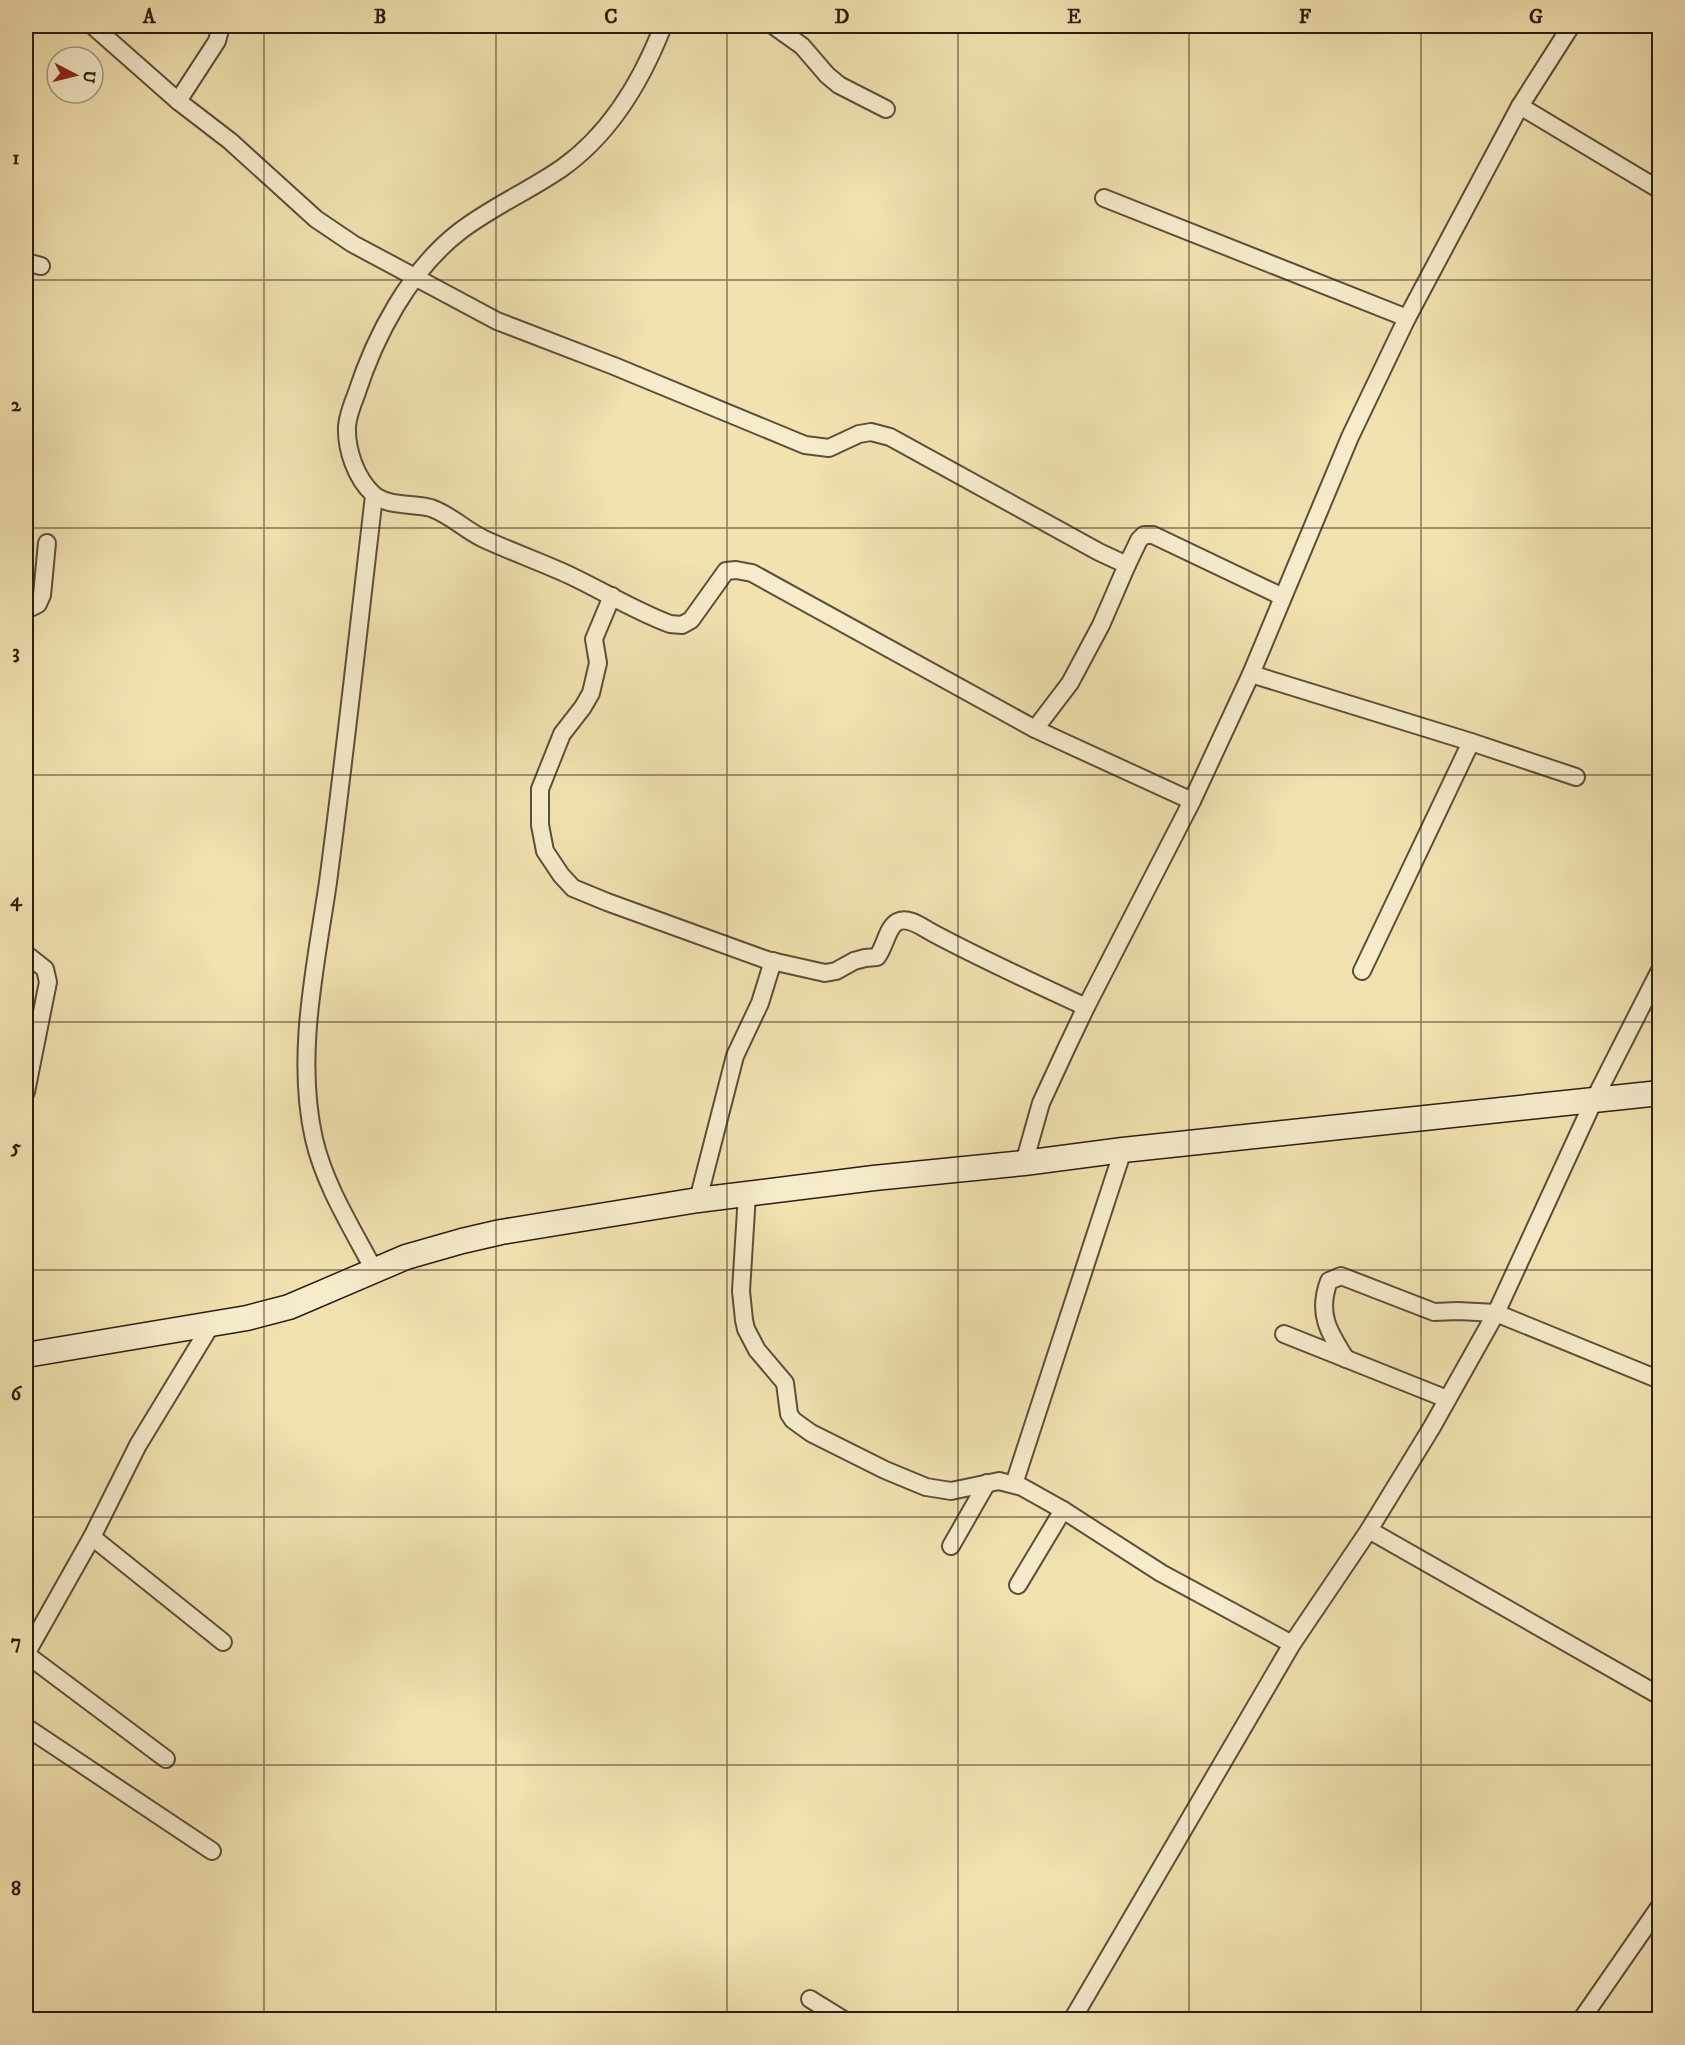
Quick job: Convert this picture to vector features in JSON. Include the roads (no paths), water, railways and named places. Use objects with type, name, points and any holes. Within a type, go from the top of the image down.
[{"type":"main road","points":[[26,1355],[211,1325],[289,1307],[374,1270],[435,1248],[501,1232],[698,1200],[1123,1150],[1659,1093]]},
{"type":"street","points":[[93,26],[178,100],[230,141],[316,219],[353,244],[506,325],[614,366],[806,445],[829,448],[859,434],[871,432],[890,437],[1099,552],[1127,565]]},
{"type":"street","points":[[178,100],[217,41],[221,26]]},
{"type":"street","points":[[663,26],[639,78],[608,124],[587,147],[563,168],[461,231],[435,254],[399,303],[362,374],[347,423],[347,444],[362,480],[375,496],[389,501],[431,508],[452,517],[481,537],[568,575],[658,619],[682,625],[691,620],[726,571],[752,573],[1035,729],[1192,801]]},
{"type":"street","points":[[774,26],[802,46],[827,75],[839,85],[886,109]]},
{"type":"street","points":[[1024,1163],[1041,1103],[1086,1007],[1192,801],[1251,674],[1350,437],[1407,318],[1520,106],[1570,26]]},
{"type":"street","points":[[1520,106],[1659,190]]},
{"type":"street","points":[[1104,198],[1407,318]]},
{"type":"street","points":[[374,1270],[322,1167],[309,1110],[307,1068],[314,972],[329,870],[375,496]]},
{"type":"street","points":[[1035,729],[1075,673],[1101,625],[1139,540],[1144,535],[1153,535],[1283,597]]},
{"type":"street","points":[[26,610],[38,604],[42,595],[47,543]]},
{"type":"street","points":[[612,596],[594,639],[598,663],[591,693],[572,723],[562,734],[540,789],[540,825],[545,850],[561,875],[573,888],[617,906],[773,961],[825,972],[836,971],[854,961],[877,957],[884,949],[890,929],[898,921],[908,920],[959,947],[1086,1007]]},
{"type":"street","points":[[1251,674],[1576,777]]},
{"type":"street","points":[[1362,971],[1471,742]]},
{"type":"street","points":[[26,954],[45,969],[48,982],[26,1092]]},
{"type":"street","points":[[698,1200],[735,1056],[760,1003],[773,961]]},
{"type":"street","points":[[1072,2019],[1292,1644],[1369,1530],[1496,1313],[1595,1098],[1659,970]]},
{"type":"street","points":[[1014,1484],[1123,1150]]},
{"type":"street","points":[[747,1194],[741,1292],[744,1320],[757,1350],[785,1383],[789,1414],[792,1419],[812,1433],[885,1470],[926,1487],[951,1491],[999,1481],[1014,1484],[1063,1510],[1171,1579],[1292,1644]]},
{"type":"street","points":[[1346,1359],[1329,1332],[1323,1304],[1329,1281],[1341,1276],[1434,1312],[1496,1313],[1659,1380]]},
{"type":"street","points":[[166,1759],[26,1654],[92,1537],[138,1445],[211,1325]]},
{"type":"street","points":[[1284,1334],[1447,1399]]},
{"type":"street","points":[[951,1546],[987,1483]]},
{"type":"street","points":[[1018,1585],[1063,1510]]},
{"type":"street","points":[[1369,1530],[1659,1696]]},
{"type":"street","points":[[92,1537],[224,1642]]},
{"type":"street","points":[[26,1727],[212,1851]]},
{"type":"street","points":[[1581,2019],[1659,1906]]},
{"type":"street","points":[[810,2000],[844,2019]]}]
